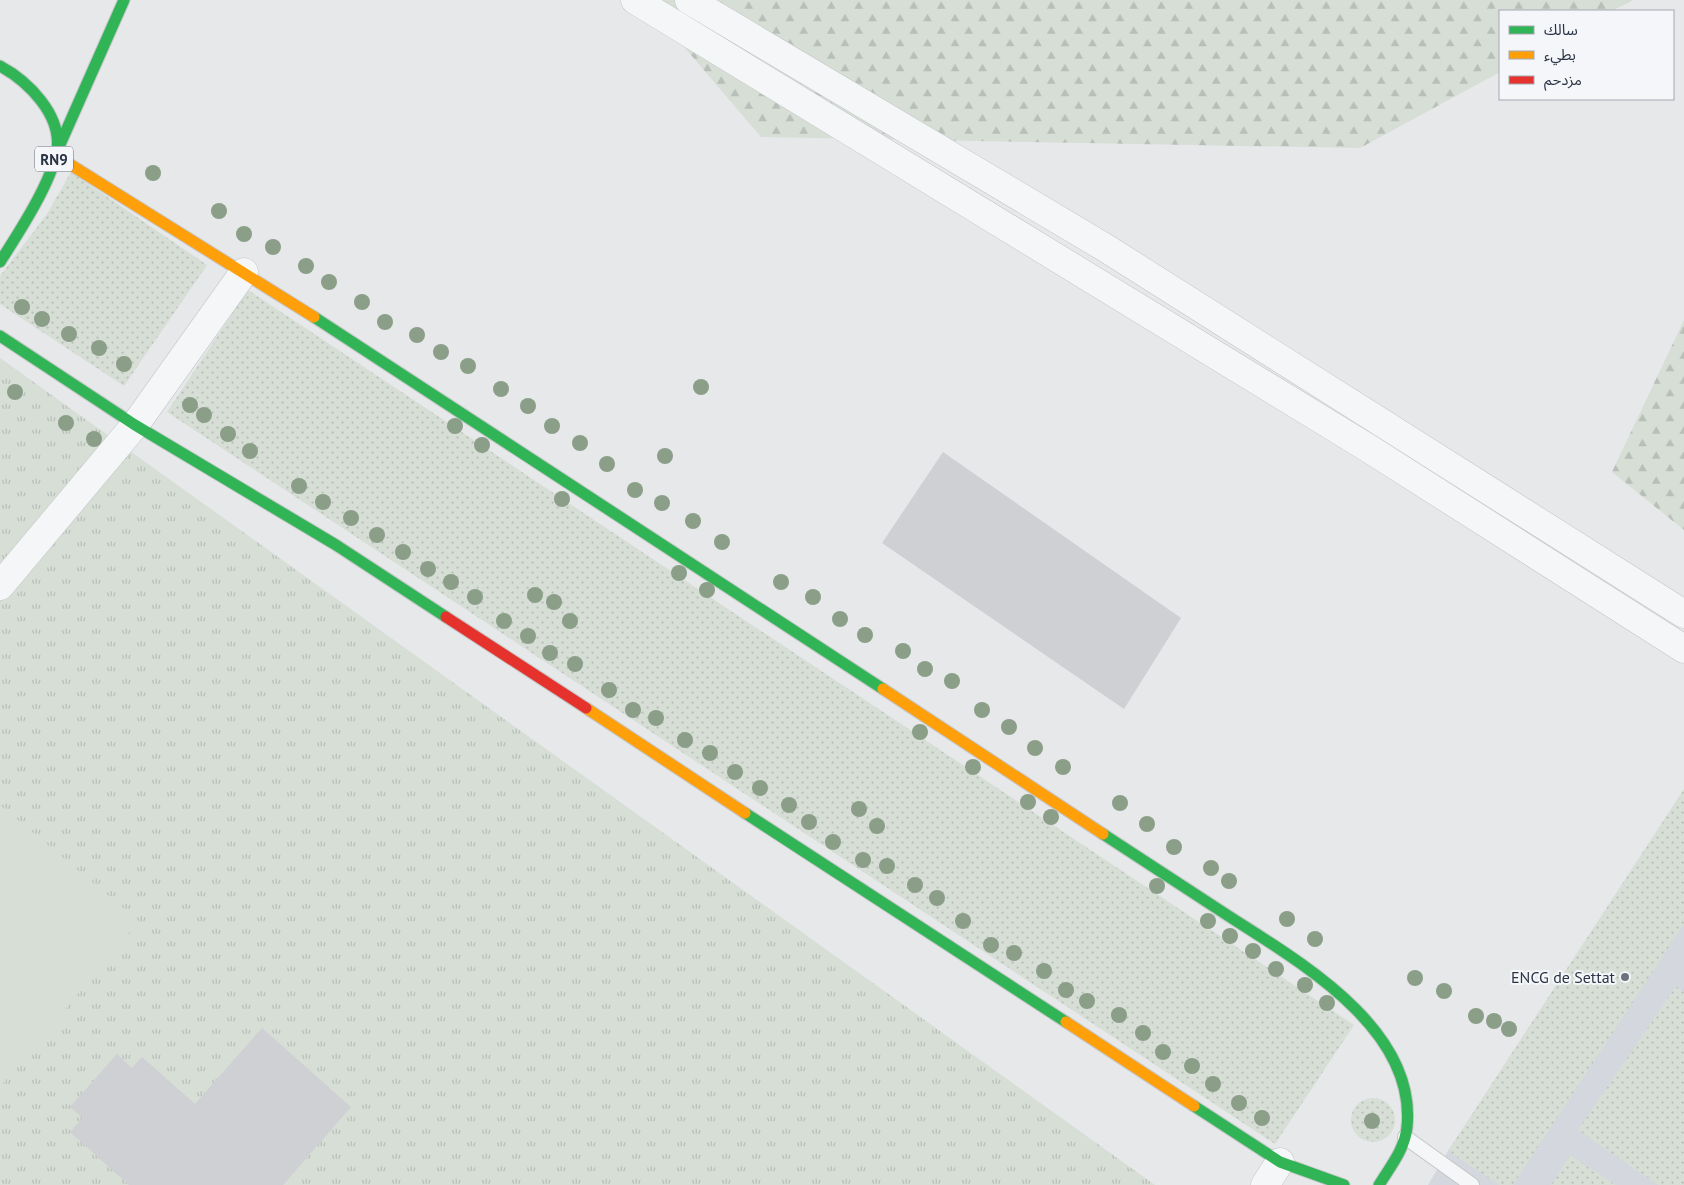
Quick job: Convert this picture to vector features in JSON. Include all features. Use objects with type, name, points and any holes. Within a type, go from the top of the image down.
[{"type":"main road","name":"RN9","points":[[0,262],[48,175],[56,152],[124,0]]},
{"type":"main road","name":"RN9","points":[[0,66],[10,70],[30,86],[42,101],[53,123],[56,152]]},
{"type":"main road","points":[[56,152],[244,272],[1293,958],[1370,1023],[1388,1049],[1401,1073],[1407,1106],[1405,1137],[1401,1149],[1379,1185]]},
{"type":"main road","points":[[0,336],[135,425],[336,545],[1280,1162],[1344,1185]]},
{"type":"street","points":[[635,0],[1360,442],[1684,648]]},
{"type":"street","points":[[689,0],[1104,247],[1684,614]]},
{"type":"street","points":[[0,586],[135,425],[244,272]]},
{"type":"street","points":[[1265,1185],[1280,1162]]},
{"type":"lane","points":[[1405,1137],[1472,1185]]},
{"type":"shaded area","name":"ENCG de Settat","points":[[1684,802],[1684,1185],[1428,1185],[1448,1151]]},
{"type":"green space","points":[[644,0],[1633,0],[1614,10],[1499,10],[1499,73],[1360,148],[761,137]]},
{"type":"green space","points":[[71,172],[207,265],[124,386],[0,304],[0,276],[47,214]]},
{"type":"green space","points":[[248,290],[1354,1025],[1275,1144],[167,412]]},
{"type":"green space","points":[[1684,320],[1684,530],[1612,472]]},
{"type":"green space","points":[[0,358],[1155,1185],[0,1185]]},
{"type":"green space","points":[[1684,789],[1684,924],[1513,1185],[1499,1185],[1448,1151]]},
{"type":"green space","points":[[0,805],[139,921],[0,1087]]},
{"type":"green space","points":[[1676,986],[1684,992],[1684,1185],[1658,1185],[1578,1130]]},
{"type":"green space","points":[[1373,1098],[1385,1102],[1391,1108],[1395,1120],[1391,1132],[1385,1138],[1373,1142],[1361,1138],[1355,1132],[1351,1120],[1355,1108],[1361,1102]]},
{"type":"green space","points":[[1570,1155],[1616,1185],[1551,1185]]},
{"type":"building","points":[[943,452],[1181,618],[1124,709],[882,543]]},
{"type":"building","points":[[262,1028],[351,1107],[283,1185],[129,1185],[70,1132],[83,1118],[70,1107],[117,1054],[132,1068],[142,1057],[195,1104]]},
{"type":"traffic: fast","points":[[58,149],[124,0]]},
{"type":"traffic: fast","points":[[0,66],[11,72],[41,100],[49,112],[57,137],[57,150],[49,177],[0,262]]},
{"type":"traffic: fast","points":[[314,317],[883,689]]},
{"type":"traffic: fast","points":[[0,336],[135,425],[336,545],[446,617]]},
{"type":"traffic: fast","points":[[745,813],[1066,1022]]},
{"type":"traffic: fast","points":[[1103,834],[1318,976],[1347,1001],[1373,1029],[1393,1059],[1405,1091],[1407,1127],[1400,1150],[1379,1185]]},
{"type":"traffic: fast","points":[[1194,1106],[1280,1162],[1344,1185]]},
{"type":"traffic: slow","points":[[55,155],[314,317]]},
{"type":"traffic: slow","points":[[883,689],[1103,834]]},
{"type":"traffic: slow","points":[[586,708],[745,813]]},
{"type":"traffic: slow","points":[[1066,1022],[1194,1106]]},
{"type":"traffic: jam","points":[[446,617],[586,708]]},
{"type":"place","name":"ENCG de Settat","points":[[1625,977]]}]
